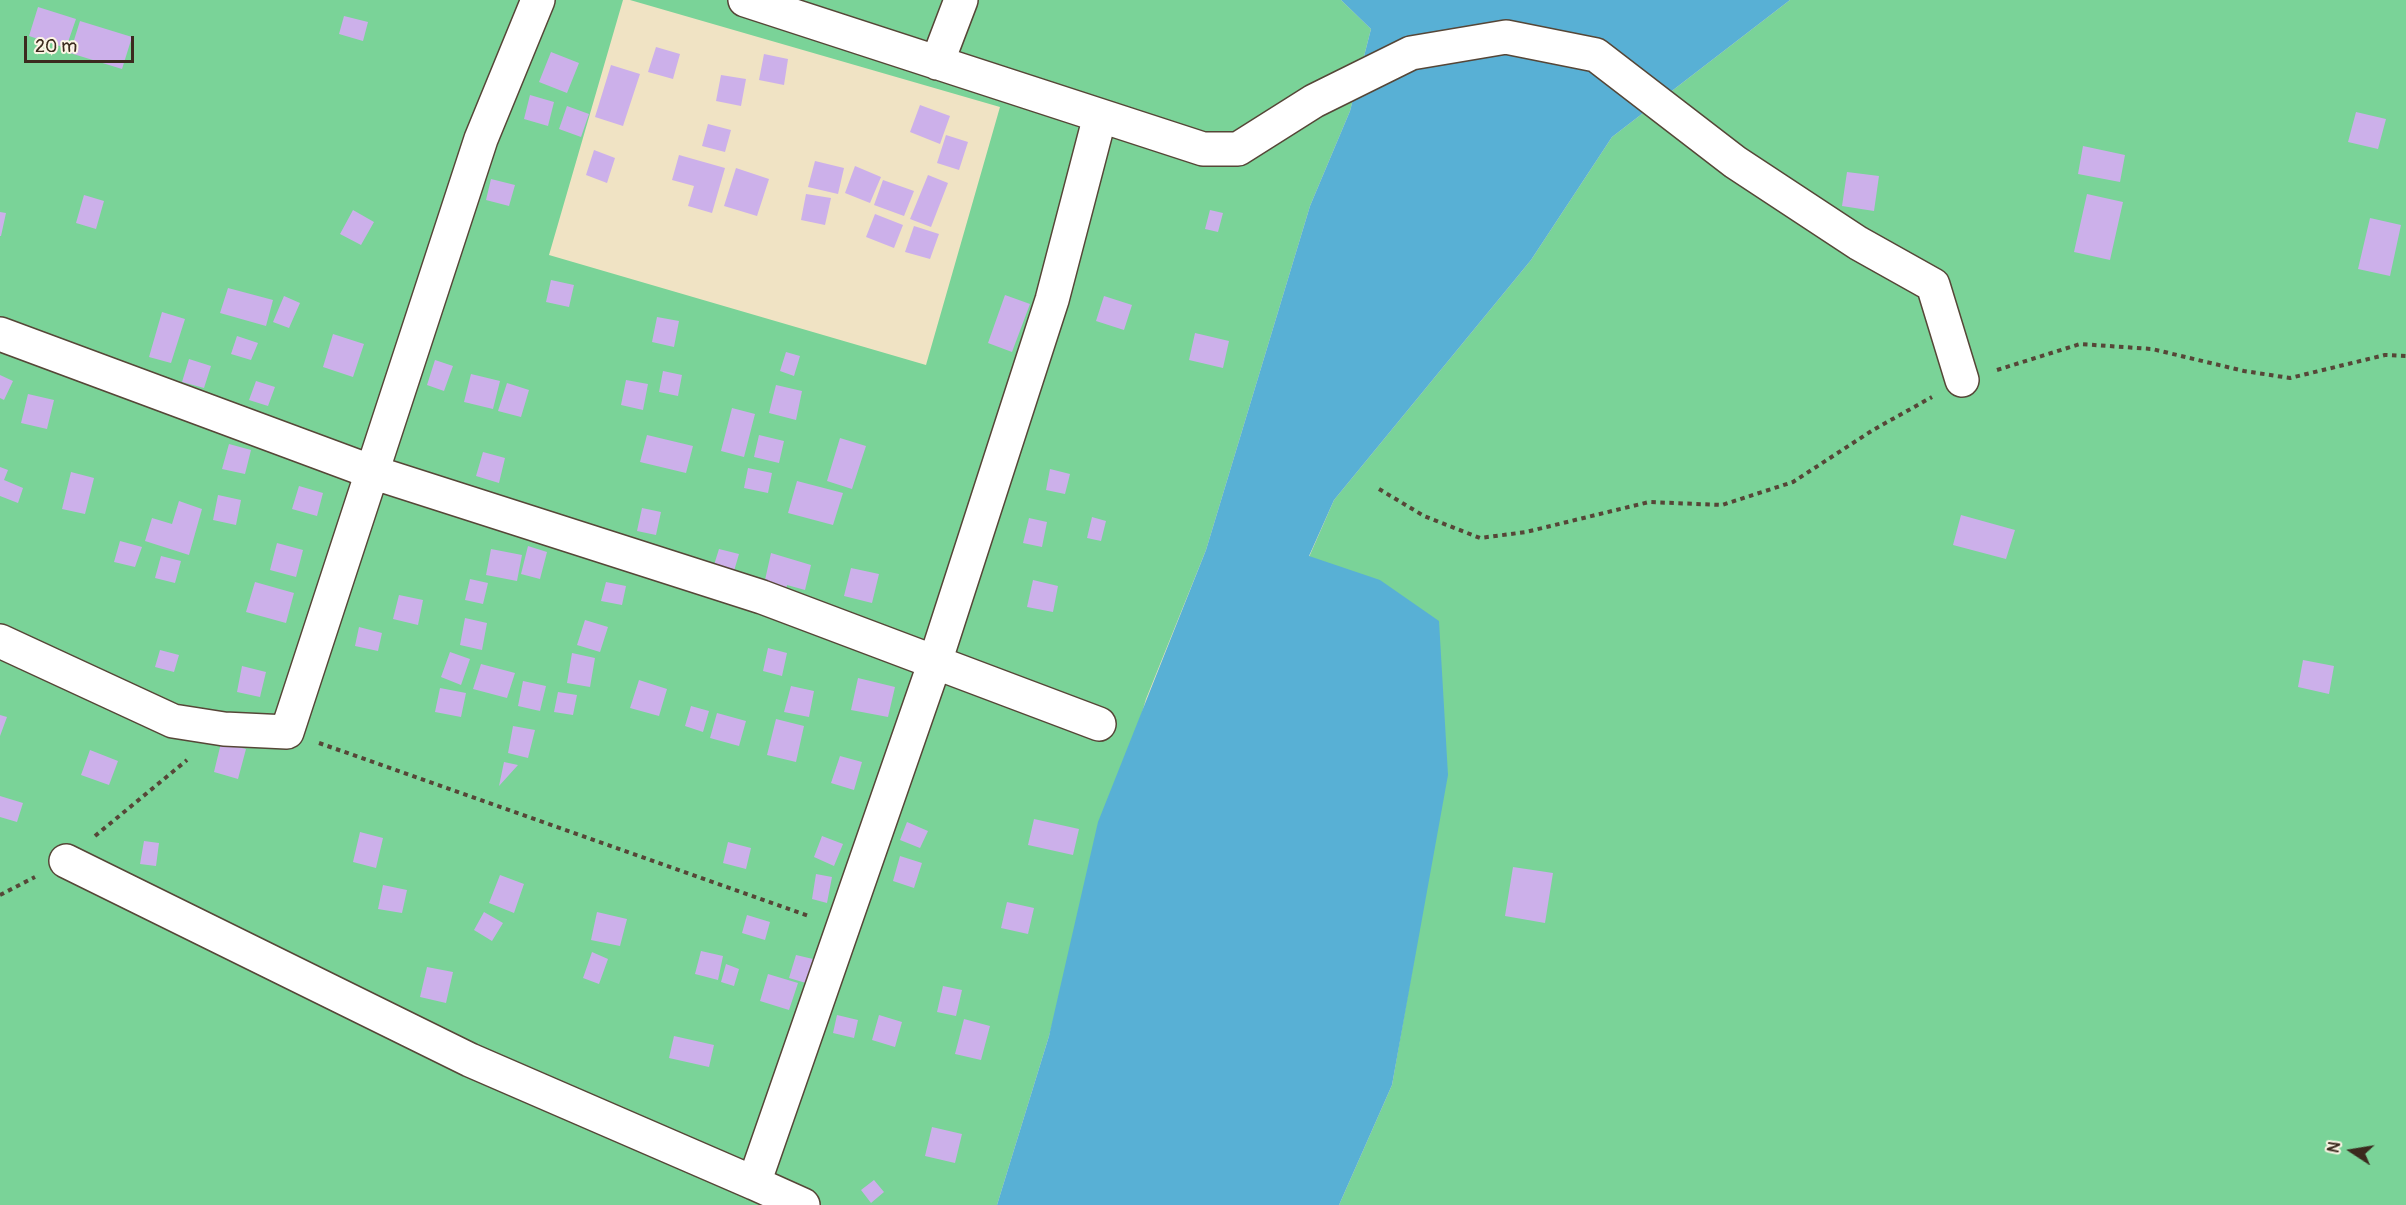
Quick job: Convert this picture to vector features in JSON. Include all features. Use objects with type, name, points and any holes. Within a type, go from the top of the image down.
[{"type":"street","points":[[0,641],[173,721],[224,729],[287,732],[481,139],[538,0]]},
{"type":"street","points":[[745,0],[1203,149],[1238,148],[1314,101],[1411,53],[1506,37],[1596,55],[1735,162],[1858,243],[1933,285],[1962,380]]},
{"type":"street","points":[[937,63],[961,0]]},
{"type":"street","points":[[754,1183],[935,662],[1052,300],[1100,116]]},
{"type":"street","points":[[0,334],[372,472],[762,597],[1099,724]]},
{"type":"street","points":[[66,861],[470,1060],[803,1205]]},
{"type":"path","points":[[1379,489],[1424,516],[1480,538],[1526,532],[1648,502],[1722,505],[1792,482],[1873,430],[1962,380],[2080,344],[2152,349],[2244,371],[2289,378],[2385,355],[2406,356]]},
{"type":"path","points":[[0,895],[66,861],[224,729]]},
{"type":"path","points":[[287,732],[812,917]]},
{"type":"green space","points":[[0,0],[623,0],[549,255],[926,365],[1000,107],[630,0],[1341,0],[1371,29],[1350,111],[1310,206],[1206,550],[1146,699],[1049,1036],[997,1205],[0,1205]]},
{"type":"green space","points":[[1790,0],[2406,0],[2406,1205],[1339,1205],[1392,1085],[1417,942],[1309,557],[1334,500],[1531,260],[1612,137]]},
{"type":"water","points":[[1341,0],[1790,0],[1612,137],[1531,260],[1334,500],[1309,556],[1380,580],[1439,621],[1448,775],[1392,1085],[1339,1205],[997,1205],[1049,1036],[1098,822],[1206,550],[1310,206],[1350,111],[1371,29]]},
{"type":"building","points":[[38,7],[76,19],[66,48],[29,36]]},
{"type":"building","points":[[344,16],[368,22],[363,41],[339,34]]},
{"type":"building","points":[[80,21],[132,37],[122,69],[70,53]]},
{"type":"building","points":[[656,47],[680,54],[673,79],[648,72]]},
{"type":"building","points":[[551,52],[579,63],[567,93],[539,82]]},
{"type":"building","points":[[764,54],[788,59],[784,85],[759,80]]},
{"type":"building","points":[[611,65],[640,74],[623,126],[595,117]]},
{"type":"building","points":[[721,75],[746,79],[741,106],[716,101]]},
{"type":"building","points":[[530,95],[554,102],[548,126],[524,119]]},
{"type":"building","points":[[920,105],[950,116],[940,144],[910,132]]},
{"type":"building","points":[[567,106],[589,114],[581,137],[559,129]]},
{"type":"building","points":[[2356,112],[2386,119],[2378,149],[2348,142]]},
{"type":"building","points":[[708,124],[731,130],[725,152],[702,146]]},
{"type":"building","points":[[946,135],[968,142],[959,170],[937,163]]},
{"type":"building","points":[[2083,146],[2125,155],[2120,182],[2078,174]]},
{"type":"building","points":[[594,150],[615,158],[607,183],[586,175]]},
{"type":"building","points":[[679,155],[725,168],[712,213],[688,206],[694,186],[672,180]]},
{"type":"building","points":[[815,161],[844,168],[838,194],[808,187]]},
{"type":"building","points":[[855,166],[881,177],[870,203],[845,193]]},
{"type":"building","points":[[736,168],[769,179],[757,216],[724,206]]},
{"type":"building","points":[[1847,172],[1879,176],[1874,211],[1842,206]]},
{"type":"building","points":[[928,175],[948,183],[931,227],[910,219]]},
{"type":"building","points":[[491,179],[515,185],[509,206],[486,200]]},
{"type":"building","points":[[883,180],[914,191],[904,216],[874,205]]},
{"type":"building","points":[[806,194],[831,198],[825,225],[801,220]]},
{"type":"building","points":[[2087,194],[2123,202],[2110,260],[2074,252]]},
{"type":"building","points":[[84,195],[104,201],[96,229],[76,223]]},
{"type":"building","points":[[353,210],[374,222],[361,245],[340,234]]},
{"type":"building","points":[[1210,210],[1223,213],[1218,232],[1205,229]]},
{"type":"building","points":[[0,212],[6,213],[1,236],[0,236]]},
{"type":"building","points":[[875,214],[903,225],[894,248],[866,237]]},
{"type":"building","points":[[2370,218],[2401,225],[2390,276],[2358,269]]},
{"type":"building","points":[[914,226],[939,234],[930,259],[905,252]]},
{"type":"building","points":[[551,280],[574,285],[569,307],[546,302]]},
{"type":"building","points":[[228,288],[273,300],[266,326],[220,313]]},
{"type":"building","points":[[1005,295],[1030,304],[1012,352],[988,343]]},
{"type":"building","points":[[284,296],[300,303],[289,328],[273,322]]},
{"type":"building","points":[[1104,296],[1132,305],[1124,330],[1096,321]]},
{"type":"building","points":[[162,312],[185,319],[171,363],[149,357]]},
{"type":"building","points":[[657,317],[679,321],[674,347],[652,342]]},
{"type":"building","points":[[1195,333],[1229,341],[1223,368],[1189,360]]},
{"type":"building","points":[[333,334],[364,344],[353,377],[323,367]]},
{"type":"building","points":[[237,336],[258,343],[251,360],[231,354]]},
{"type":"building","points":[[786,352],[800,356],[794,376],[780,371]]},
{"type":"building","points":[[189,359],[211,366],[204,388],[182,382]]},
{"type":"building","points":[[435,360],[453,366],[444,391],[427,385]]},
{"type":"building","points":[[663,371],[682,375],[678,396],[659,392]]},
{"type":"building","points":[[471,374],[500,381],[493,409],[464,402]]},
{"type":"building","points":[[0,375],[13,381],[4,400],[0,398]]},
{"type":"building","points":[[626,380],[648,384],[643,410],[621,405]]},
{"type":"building","points":[[256,381],[275,387],[268,406],[249,400]]},
{"type":"building","points":[[507,383],[529,390],[521,417],[498,411]]},
{"type":"building","points":[[776,385],[802,391],[796,420],[769,413]]},
{"type":"building","points":[[28,394],[54,400],[47,429],[21,423]]},
{"type":"building","points":[[732,408],[755,414],[744,457],[721,451]]},
{"type":"building","points":[[647,435],[693,446],[686,473],[640,462]]},
{"type":"building","points":[[759,435],[784,441],[779,463],[754,457]]},
{"type":"building","points":[[840,438],[866,446],[852,489],[827,481]]},
{"type":"building","points":[[229,444],[251,450],[245,474],[222,469]]},
{"type":"building","points":[[483,452],[505,458],[499,483],[476,476]]},
{"type":"building","points":[[0,467],[8,470],[4,480],[23,488],[18,503],[0,496]]},
{"type":"building","points":[[748,468],[772,473],[768,493],[744,488]]},
{"type":"building","points":[[1050,469],[1070,474],[1065,494],[1046,490]]},
{"type":"building","points":[[71,472],[94,478],[85,514],[62,509]]},
{"type":"building","points":[[797,481],[843,493],[833,525],[788,513]]},
{"type":"building","points":[[299,486],[323,493],[317,516],[292,509]]},
{"type":"building","points":[[218,495],[241,500],[236,525],[213,520]]},
{"type":"building","points":[[179,501],[202,509],[189,555],[145,541],[152,518],[172,524]]},
{"type":"building","points":[[642,508],[661,512],[656,535],[637,531]]},
{"type":"building","points":[[1961,515],[2015,530],[2006,559],[1953,545]]},
{"type":"building","points":[[1092,517],[1106,521],[1101,541],[1087,538]]},
{"type":"building","points":[[1029,518],[1047,522],[1042,547],[1023,543]]},
{"type":"building","points":[[120,541],[142,547],[135,567],[114,562]]},
{"type":"building","points":[[277,543],[303,550],[296,577],[270,570]]},
{"type":"building","points":[[528,546],[547,552],[540,579],[521,574]]},
{"type":"building","points":[[491,549],[522,555],[517,581],[486,575]]},
{"type":"building","points":[[719,549],[739,554],[734,571],[714,565]]},
{"type":"building","points":[[771,553],[811,565],[805,590],[787,585],[785,594],[763,589]]},
{"type":"building","points":[[161,556],[181,561],[175,583],[155,578]]},
{"type":"building","points":[[851,568],[879,574],[872,603],[844,596]]},
{"type":"building","points":[[470,579],[488,583],[483,604],[465,600]]},
{"type":"building","points":[[1033,580],[1058,586],[1053,612],[1027,607]]},
{"type":"building","points":[[255,582],[294,593],[286,623],[246,612]]},
{"type":"building","points":[[606,582],[626,586],[622,605],[601,601]]},
{"type":"building","points":[[399,595],[423,600],[418,625],[393,619]]},
{"type":"building","points":[[465,618],[487,623],[482,650],[460,645]]},
{"type":"building","points":[[585,620],[608,627],[600,652],[577,645]]},
{"type":"building","points":[[359,627],[382,633],[378,651],[355,646]]},
{"type":"building","points":[[768,648],[787,653],[782,676],[763,671]]},
{"type":"building","points":[[160,650],[179,655],[174,672],[155,667]]},
{"type":"building","points":[[450,652],[470,659],[461,685],[441,677]]},
{"type":"building","points":[[572,653],[595,658],[590,687],[567,683]]},
{"type":"building","points":[[2303,660],[2334,666],[2329,694],[2298,687]]},
{"type":"building","points":[[481,664],[515,673],[507,698],[473,689]]},
{"type":"building","points":[[242,666],[266,672],[260,697],[237,692]]},
{"type":"building","points":[[858,678],[895,687],[888,717],[851,710]]},
{"type":"building","points":[[639,680],[667,689],[659,716],[630,708]]},
{"type":"building","points":[[523,681],[546,686],[540,711],[518,706]]},
{"type":"building","points":[[791,686],[814,691],[809,717],[784,712]]},
{"type":"building","points":[[440,688],[466,693],[461,717],[435,712]]},
{"type":"building","points":[[558,692],[577,695],[573,715],[554,712]]},
{"type":"building","points":[[691,706],[709,711],[703,732],[685,726]]},
{"type":"building","points":[[717,713],[746,721],[739,746],[710,738]]},
{"type":"building","points":[[0,715],[7,717],[0,736]]},
{"type":"building","points":[[776,719],[804,726],[796,762],[767,755]]},
{"type":"building","points":[[513,726],[535,730],[528,758],[508,753]]},
{"type":"building","points":[[221,743],[246,749],[238,779],[214,772]]},
{"type":"building","points":[[90,750],[118,761],[109,785],[81,775]]},
{"type":"building","points":[[840,756],[862,762],[854,790],[831,783]]},
{"type":"building","points":[[504,762],[518,765],[499,786]]},
{"type":"building","points":[[0,796],[23,803],[17,822],[0,817]]},
{"type":"building","points":[[1034,819],[1079,829],[1073,855],[1028,845]]},
{"type":"building","points":[[907,822],[928,831],[920,848],[900,840]]},
{"type":"building","points":[[360,832],[383,838],[376,868],[353,862]]},
{"type":"building","points":[[822,836],[843,844],[834,866],[814,857]]},
{"type":"building","points":[[144,841],[159,843],[156,866],[140,864]]},
{"type":"building","points":[[728,842],[751,848],[746,869],[723,863]]},
{"type":"building","points":[[900,856],[922,863],[914,888],[893,881]]},
{"type":"building","points":[[1513,867],[1553,873],[1545,923],[1505,916]]},
{"type":"building","points":[[816,874],[832,877],[827,903],[812,899]]},
{"type":"building","points":[[500,875],[524,884],[514,913],[489,903]]},
{"type":"building","points":[[383,885],[407,890],[402,913],[378,909]]},
{"type":"building","points":[[1007,902],[1034,908],[1028,934],[1001,928]]},
{"type":"building","points":[[484,912],[503,923],[492,941],[474,930]]},
{"type":"building","points":[[597,912],[627,919],[620,946],[591,940]]},
{"type":"building","points":[[747,915],[770,922],[765,940],[742,933]]},
{"type":"building","points":[[701,951],[723,956],[718,980],[695,974]]},
{"type":"building","points":[[592,952],[608,959],[599,984],[583,978]]},
{"type":"building","points":[[796,955],[813,959],[806,983],[789,978]]},
{"type":"building","points":[[726,964],[739,969],[734,986],[721,982]]},
{"type":"building","points":[[427,967],[453,972],[446,1003],[420,997]]},
{"type":"building","points":[[768,974],[798,983],[789,1010],[760,1001]]},
{"type":"building","points":[[943,986],[962,990],[956,1016],[937,1012]]},
{"type":"building","points":[[837,1015],[858,1020],[854,1038],[833,1033]]},
{"type":"building","points":[[879,1015],[902,1022],[895,1047],[872,1040]]},
{"type":"building","points":[[964,1019],[990,1026],[981,1060],[955,1054]]},
{"type":"building","points":[[674,1036],[714,1045],[709,1067],[669,1058]]},
{"type":"building","points":[[932,1127],[962,1134],[955,1163],[925,1156]]},
{"type":"building","points":[[874,1180],[884,1192],[871,1203],[861,1190]]}]
